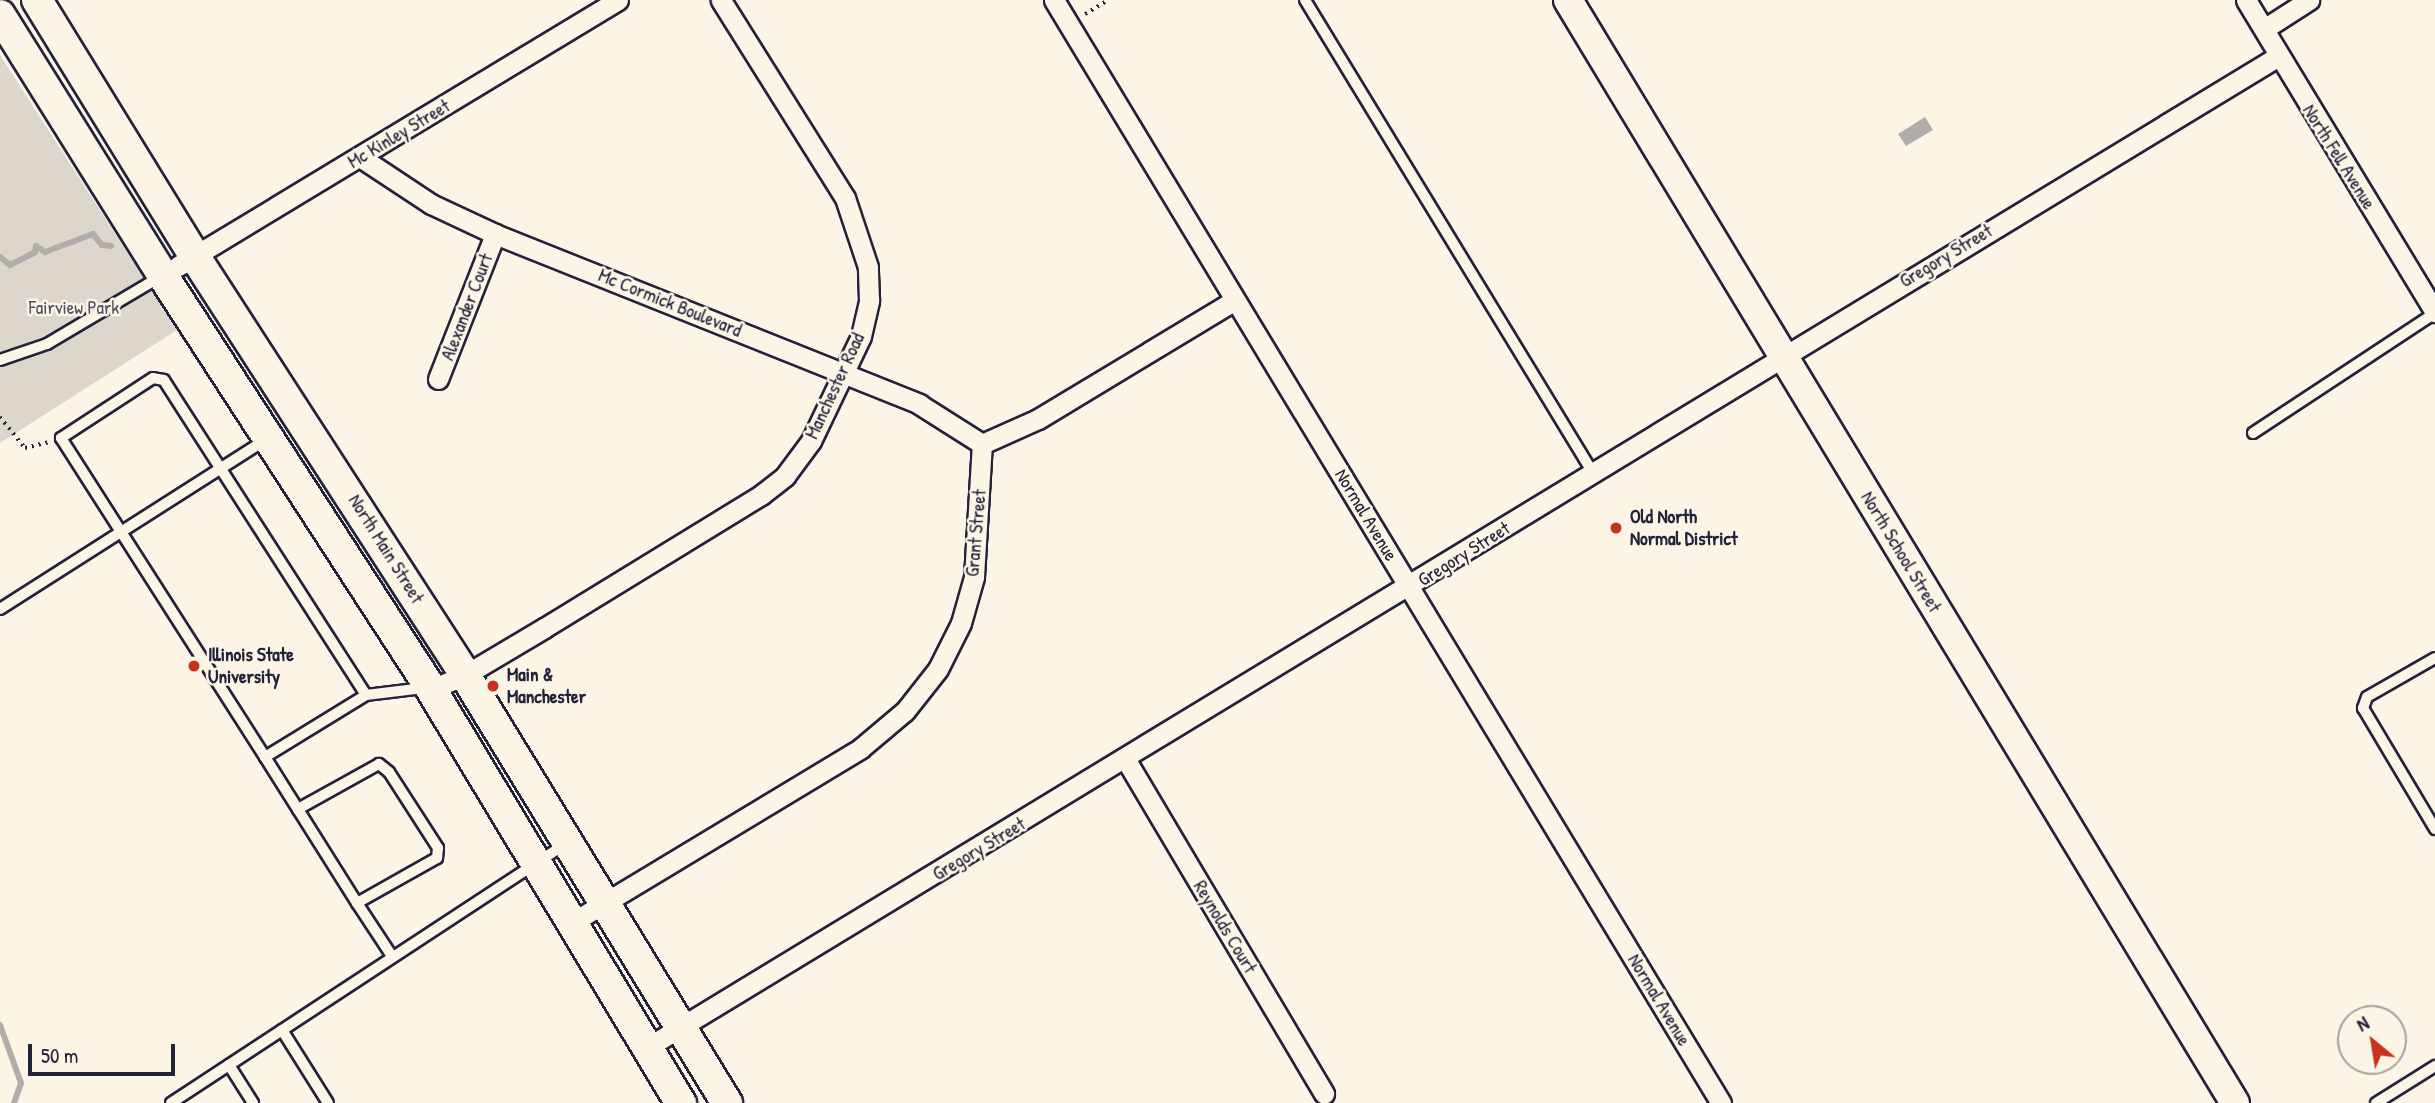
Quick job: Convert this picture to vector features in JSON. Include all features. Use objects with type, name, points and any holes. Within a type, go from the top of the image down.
[{"type":"main road","name":"North Main Street","points":[[37,0],[269,438],[431,689],[681,1103]]},
{"type":"main road","name":"North Main Street","points":[[0,15],[466,675],[727,1103]]},
{"type":"street","name":"Mc Kinley Street","points":[[179,266],[618,0]]},
{"type":"street","name":"Manchester Road","points":[[431,689],[466,675],[761,495],[785,476],[811,441],[861,336],[869,299],[860,237],[828,166],[721,0]]},
{"type":"street","name":"Normal Avenue","points":[[1054,0],[1721,1103]]},
{"type":"street","name":"North School Street","points":[[1568,0],[2235,1103]]},
{"type":"street","name":"North Fell Avenue","points":[[2246,0],[2277,57],[2435,313]]},
{"type":"street","points":[[2264,29],[2309,0]]},
{"type":"street","name":"Gregory Street","points":[[648,1047],[1126,760],[2277,57]]},
{"type":"street","name":"Mc Cormick Boulevard","points":[[360,158],[431,204],[495,234],[919,404],[982,444]]},
{"type":"street","name":"Alexander Court","points":[[438,379],[495,234]]},
{"type":"street","points":[[982,444],[1038,419],[1236,300]]},
{"type":"street","name":"Grant Street","points":[[573,922],[861,748],[905,711],[938,669],[961,623],[974,577],[982,444]]},
{"type":"street","name":"Reynolds Court","points":[[1126,760],[1324,1094]]},
{"type":"lane","points":[[1305,0],[1593,473]]},
{"type":"lane","points":[[0,360],[47,344],[179,266]]},
{"type":"lane","points":[[2253,433],[2435,313]]},
{"type":"lane","points":[[366,695],[159,377],[61,438],[392,956]]},
{"type":"lane","points":[[0,610],[269,438]]},
{"type":"lane","points":[[2435,658],[2367,697],[2363,708],[2435,829]]},
{"type":"lane","points":[[265,757],[366,695],[394,688],[431,689]]},
{"type":"lane","points":[[298,809],[371,765],[379,765],[389,772],[438,848],[437,858],[357,903]]},
{"type":"lane","points":[[171,1103],[566,843]]},
{"type":"lane","points":[[282,1030],[328,1103]]},
{"type":"lane","points":[[229,1065],[253,1103]]},
{"type":"lane","points":[[2376,1103],[2435,1066]]},
{"type":"path","points":[[1068,24],[1108,0]]},
{"type":"path","points":[[0,417],[25,448],[61,438]]},
{"type":"green space","name":"Fairview Park","points":[[0,55],[177,330],[0,443]]},
{"type":"shaded area","points":[[1925,117],[1933,130],[1906,146],[1898,134]]},
{"type":"waterway","points":[[0,257],[10,265],[35,252],[36,246],[45,252],[93,234],[102,245],[111,246]]},
{"type":"waterway","points":[[0,1025],[21,1083],[14,1103]]},
{"type":"place","name":"Old North Normal District","points":[[1616,528]]},
{"type":"place","name":"Illinois State University","points":[[194,666]]},
{"type":"place","name":"Main & Manchester","points":[[493,686]]}]
